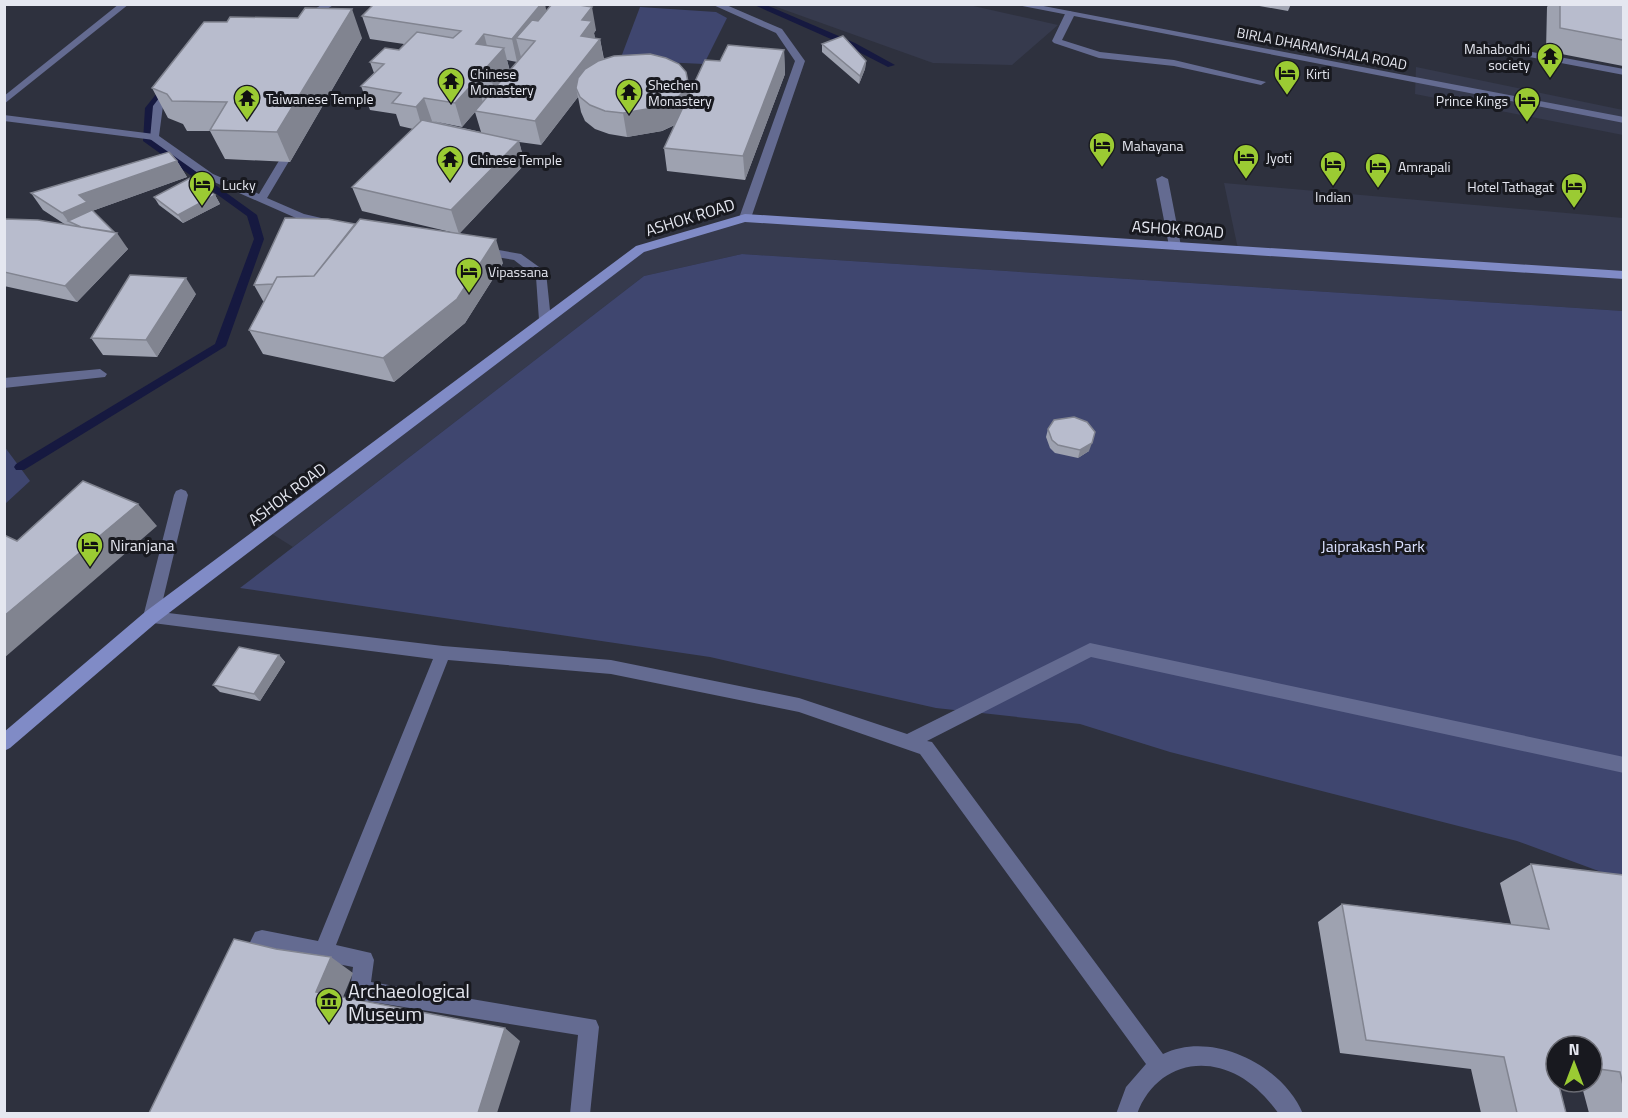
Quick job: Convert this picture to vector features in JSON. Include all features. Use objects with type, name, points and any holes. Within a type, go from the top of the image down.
[{"type":"street","points":[[4,101],[125,4]]},
{"type":"street","points":[[301,21],[331,4]]},
{"type":"street","points":[[716,4],[779,32],[800,61],[745,218]]},
{"type":"street","name":"BIRLA DHARAMSHALA ROAD","points":[[1016,4],[1623,120]]},
{"type":"street","points":[[1070,14],[1057,41],[1099,55],[1174,63],[1262,82]]},
{"type":"street","points":[[1484,46],[1623,72]]},
{"type":"street","points":[[153,137],[158,106],[181,78]]},
{"type":"street","points":[[4,118],[153,137],[209,176],[313,221],[336,225]]},
{"type":"street","points":[[261,200],[297,140]]},
{"type":"street","points":[[1162,179],[1175,246]]},
{"type":"street","name":"ASHOK ROAD","points":[[4,743],[151,617],[640,249],[745,218],[1623,275]]},
{"type":"street","points":[[472,249],[517,257],[542,275],[545,320]]},
{"type":"street","points":[[4,383],[100,374]]},
{"type":"street","points":[[181,495],[151,617],[443,653],[611,667],[799,705],[926,748],[1159,1065]]},
{"type":"street","points":[[909,742],[1090,650],[1623,765]]},
{"type":"street","points":[[324,951],[443,653]]},
{"type":"street","points":[[241,980],[262,939],[364,960],[360,990],[589,1027],[580,1113]]},
{"type":"street","points":[[1126,1113],[1139,1084],[1159,1065],[1185,1055],[1215,1056],[1245,1068],[1273,1089],[1293,1113]]},
{"type":"shaded area","points":[[771,5],[969,5],[1058,25],[1012,65],[933,63]]},
{"type":"shaded area","points":[[1416,67],[1623,110],[1623,135],[1415,94]]},
{"type":"shaded area","points":[[1224,183],[1623,218],[1623,311],[742,254],[644,276],[293,547],[266,530],[640,249],[745,218],[1238,249]]},
{"type":"green space","points":[[640,7],[716,12],[727,18],[704,64],[620,60]]},
{"type":"green space","name":"Jaiprakash Park","points":[[742,254],[1623,311],[1623,880],[1517,841],[1170,752],[1080,724],[936,708],[710,657],[240,588],[644,276]]},
{"type":"green space","points":[[4,446],[30,481],[5,504],[4,504]]},
{"type":"building","points":[[374,4],[541,4],[512,39],[484,34],[476,44],[504,48],[486,68],[503,70],[492,82],[477,79],[455,103],[424,98],[416,107],[392,103],[401,93],[361,86],[384,64],[370,62],[385,48],[399,50],[417,32],[453,38],[461,31],[362,16]]},
{"type":"building","points":[[552,4],[592,7],[582,20],[592,21],[581,36],[600,39],[535,121],[475,111],[535,41],[516,38],[532,20],[538,21]]},
{"type":"building","points":[[1560,4],[1623,4],[1623,40],[1560,28]]},
{"type":"building","points":[[305,8],[352,9],[277,132],[210,130],[227,102],[172,101],[167,94],[152,88],[204,22],[227,22],[230,17],[298,18]]},
{"type":"building","points":[[843,36],[866,61],[860,76],[822,44]]},
{"type":"building","points":[[728,45],[784,50],[743,156],[664,148],[705,60],[720,61]]},
{"type":"building","points":[[650,54],[679,64],[686,72],[688,82],[683,92],[674,101],[659,107],[623,113],[605,111],[590,105],[580,97],[576,88],[578,78],[585,69],[598,61],[614,56]]},
{"type":"building","points":[[422,120],[519,141],[451,210],[352,187]]},
{"type":"building","points":[[169,152],[177,161],[79,195],[87,202],[62,213],[31,193]]},
{"type":"building","points":[[190,178],[215,195],[178,215],[154,197]]},
{"type":"building","points":[[92,210],[114,232],[81,227],[68,221]]},
{"type":"building","points":[[285,218],[328,219],[355,224],[314,276],[277,277],[273,284],[254,285]]},
{"type":"building","points":[[4,219],[38,220],[117,233],[65,286],[4,272]]},
{"type":"building","points":[[360,219],[496,239],[457,299],[383,358],[249,330],[277,277],[314,276]]},
{"type":"building","points":[[130,275],[186,278],[146,340],[91,338]]},
{"type":"building","points":[[1074,417],[1087,422],[1095,432],[1092,443],[1080,450],[1058,445],[1052,440],[1048,429],[1054,420]]},
{"type":"building","points":[[83,481],[138,504],[4,616],[4,535],[17,541]]},
{"type":"building","points":[[239,647],[279,655],[254,694],[213,685]]},
{"type":"building","points":[[1531,864],[1623,875],[1623,1085],[1620,1072],[1604,1070],[1604,1034],[1544,1034],[1544,1094],[1561,1094],[1566,1113],[1517,1113],[1504,1057],[1366,1040],[1342,904],[1549,929]]},
{"type":"building","name":"Archaeological Museum","points":[[234,939],[276,949],[331,957],[316,992],[505,1028],[478,1113],[149,1113]]},
{"type":"waterway","points":[[756,4],[852,45],[891,65]]},
{"type":"waterway","points":[[20,467],[220,346],[259,239],[252,215],[148,141],[150,108],[168,85]]},
{"type":"place","name":"Mahabodhi society","points":[[1550,79]]},
{"type":"place","name":"Kirti","points":[[1287,96]]},
{"type":"place","name":"Chinese Monastery","points":[[451,104]]},
{"type":"place","name":"Shechen Monastery","points":[[629,115]]},
{"type":"place","name":"Taiwanese Temple","points":[[247,121]]},
{"type":"place","name":"Prince Kings","points":[[1527,123]]},
{"type":"place","name":"Mahayana","points":[[1102,168]]},
{"type":"place","name":"Jyoti","points":[[1246,180]]},
{"type":"place","name":"Chinese Temple","points":[[450,182]]},
{"type":"place","name":"Indian","points":[[1333,187]]},
{"type":"place","name":"Amrapali","points":[[1378,189]]},
{"type":"place","name":"Lucky","points":[[202,207]]},
{"type":"place","name":"Hotel Tathagat","points":[[1574,209]]},
{"type":"place","name":"Vipassana","points":[[469,294]]},
{"type":"place","name":"Niranjana","points":[[90,568]]},
{"type":"place","name":"Archaeological Museum","points":[[329,1024]]}]
